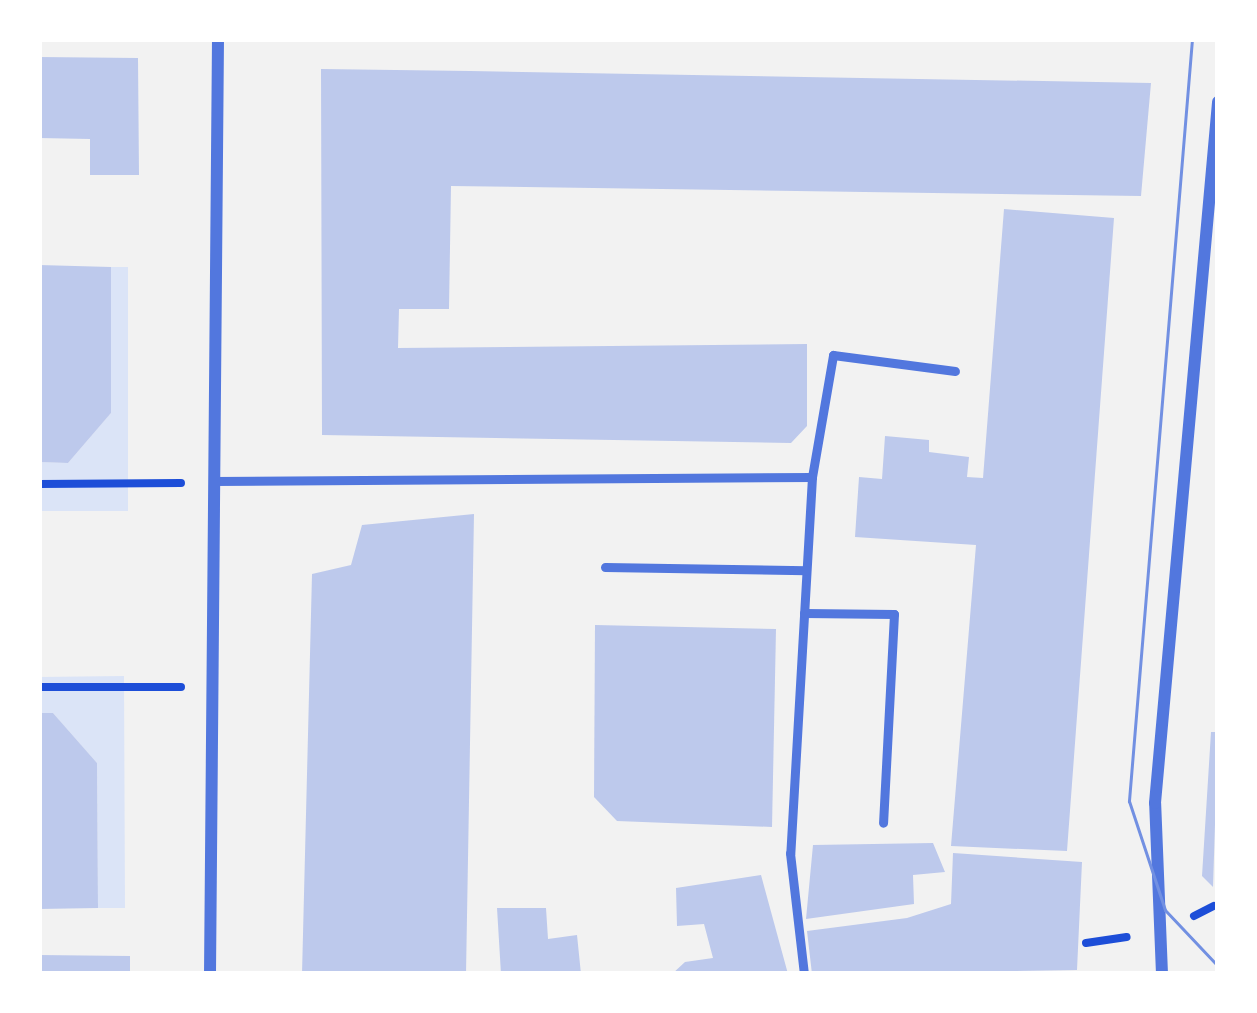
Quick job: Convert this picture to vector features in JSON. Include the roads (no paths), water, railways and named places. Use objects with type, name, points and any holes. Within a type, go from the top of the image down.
[{"type":"street","points":[[209,974],[218,39]]},
{"type":"street","points":[[1162,974],[1155,803],[1210,298],[1218,103]]},
{"type":"lane","points":[[804,974],[790,853],[812,477],[833,356],[955,371]]},
{"type":"lane","points":[[214,482],[812,477]]},
{"type":"lane","points":[[604,567],[806,570]]},
{"type":"lane","points":[[804,613],[894,614],[883,823]]},
{"type":"tram line","points":[[1192,39],[1129,801],[1165,910],[1218,966]]}]
